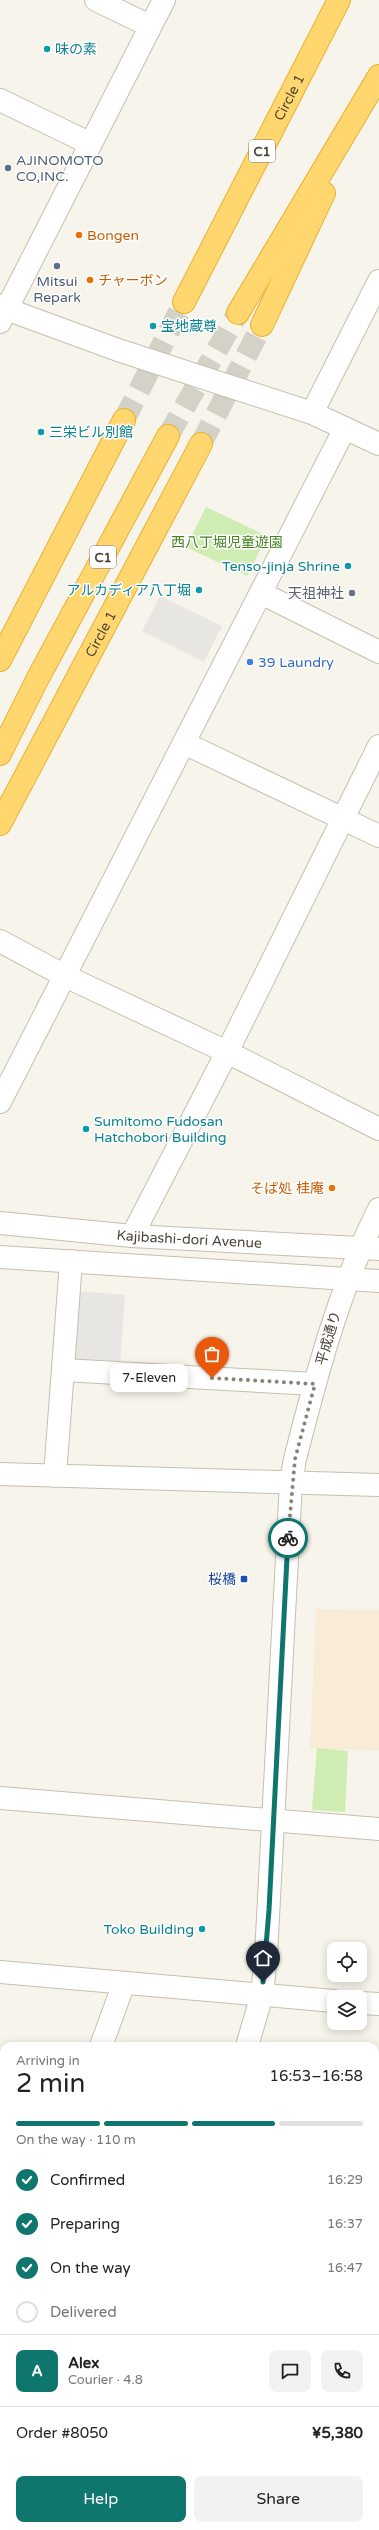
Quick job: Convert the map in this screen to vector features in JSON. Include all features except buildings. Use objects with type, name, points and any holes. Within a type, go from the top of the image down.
[{"type":"highway","name":"Circle 1","points":[[184,302],[339,0]]},
{"type":"highway","points":[[238,313],[379,77]]},
{"type":"highway","points":[[262,325],[379,77]]},
{"type":"highway","points":[[0,660],[124,420]]},
{"type":"highway","name":"C1","points":[[0,754],[38,678],[168,436]]},
{"type":"highway","name":"Circle 1","points":[[0,824],[201,444]]},
{"type":"street","points":[[96,0],[150,26]]},
{"type":"street","points":[[164,0],[91,144],[2,312],[312,413],[379,444]]},
{"type":"street","points":[[0,100],[91,144]]},
{"type":"street","points":[[312,413],[379,281]]},
{"type":"street","points":[[0,1102],[345,428]]},
{"type":"street","points":[[261,593],[379,652]]},
{"type":"street","points":[[184,743],[379,836]]},
{"type":"street","points":[[132,1236],[227,1052],[379,746]]},
{"type":"street","points":[[0,941],[65,976],[227,1052],[379,1129]]},
{"type":"street","name":"平成通り","points":[[248,2042],[262,1995],[273,1822],[291,1482],[295,1459],[333,1317],[346,1280],[369,1248],[379,1208]]},
{"type":"street","name":"Kajibashi-dori Avenue","points":[[0,1223],[132,1236],[369,1248]]},
{"type":"street","points":[[0,1257],[379,1281]]},
{"type":"street","points":[[55,1476],[71,1261]]},
{"type":"street","points":[[63,1370],[315,1384]]},
{"type":"street","points":[[0,1474],[379,1485]]},
{"type":"street","points":[[0,1798],[273,1822],[379,1829]]},
{"type":"street","points":[[0,1972],[327,2000]]},
{"type":"street","points":[[102,2042],[124,1983]]},
{"type":"street","points":[[367,2003],[379,2004]]},
{"type":"shaded area","points":[[160,596],[222,626],[204,662],[142,631]]},
{"type":"shaded area","points":[[78,1291],[125,1295],[120,1364],[73,1361]]},
{"type":"shaded area","points":[[316,1609],[379,1610],[379,1751],[310,1748]]},
{"type":"green space","name":"西八丁堀児童遊園","points":[[206,507],[267,536],[247,576],[186,547]]},
{"type":"green space","points":[[317,1748],[348,1751],[345,1812],[312,1810]]},
{"type":"tunnel","points":[[124,420],[184,302]]},
{"type":"tunnel","points":[[168,436],[238,313]]},
{"type":"tunnel","points":[[201,444],[262,325]]},
{"type":"way so far","points":[[212,1378],[315,1384],[295,1459],[291,1482],[288,1538]]},
{"type":"place","name":"味の素","points":[[47,49]]},
{"type":"place","name":"AJINOMOTO CO,INC.","points":[[8,168]]},
{"type":"place","name":"Bongen","points":[[79,235]]},
{"type":"place","name":"Mitsui Repark","points":[[57,266]]},
{"type":"place","name":"チャーボン","points":[[90,280]]},
{"type":"place","name":"宝地蔵尊","points":[[153,326]]},
{"type":"place","name":"三栄ビル別館","points":[[41,432]]},
{"type":"place","name":"Tenso-jinja Shrine","points":[[348,566]]},
{"type":"place","name":"アルカディア八丁堀","points":[[199,590]]},
{"type":"place","name":"天祖神社","points":[[352,593]]},
{"type":"place","name":"39 Laundry","points":[[250,662]]},
{"type":"place","name":"Sumitomo Fudosan Hatchobori Building","points":[[86,1129]]},
{"type":"place","name":"そば処 桂庵","points":[[332,1188]]},
{"type":"place","name":"7-Eleven","points":[[212,1378]]},
{"type":"place","name":"桜橋","points":[[244,1579]]},
{"type":"place","name":"Toko Building","points":[[202,1929]]},
{"type":"route","points":[[263,1982],[269,1910],[288,1538]]}]
